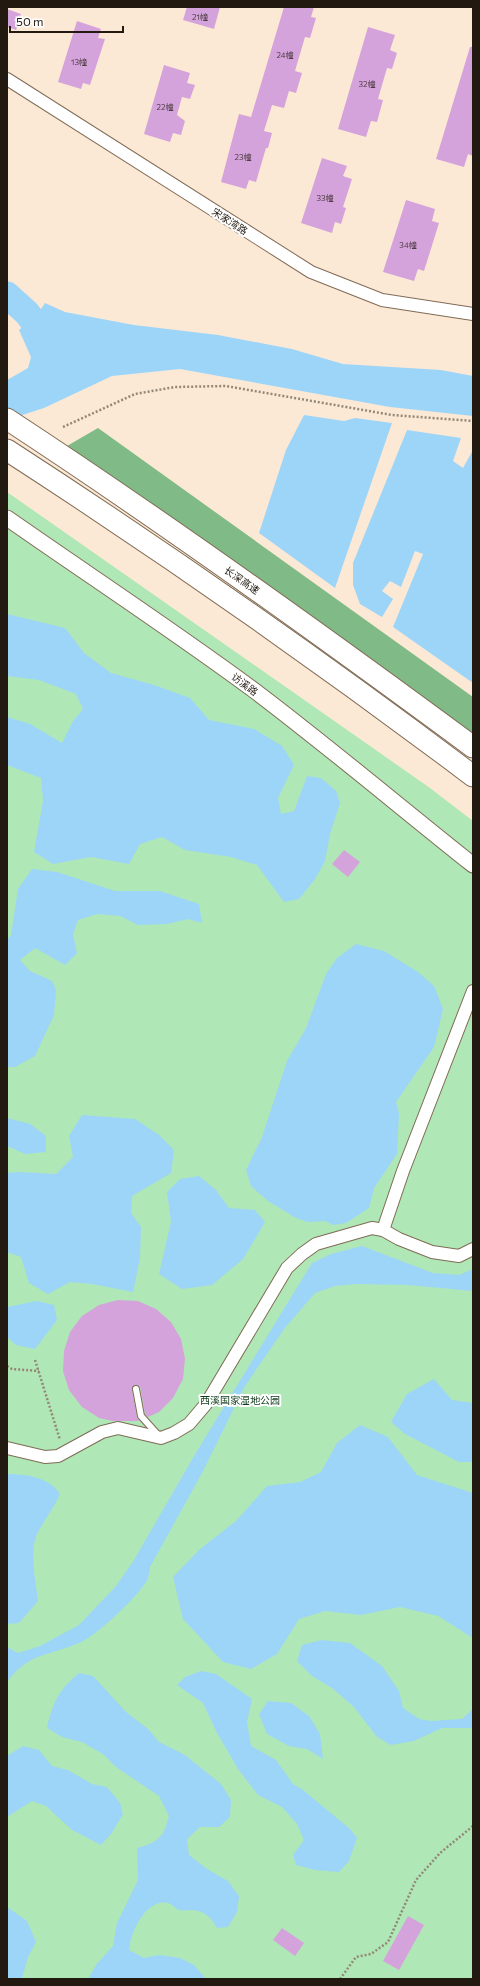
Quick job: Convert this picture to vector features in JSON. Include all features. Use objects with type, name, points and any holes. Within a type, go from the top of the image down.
[{"type":"highway","name":"长深高速","points":[[7,419],[120,493],[383,680],[473,747]]},
{"type":"highway","points":[[7,450],[99,510],[371,699],[473,776]]},
{"type":"street","name":"宋家湾路","points":[[7,79],[311,272],[382,300],[473,314]]},
{"type":"street","name":"访溪路","points":[[7,518],[88,575],[173,631],[256,692],[473,865]]},
{"type":"street","points":[[382,1230],[403,1171],[473,991]]},
{"type":"street","points":[[7,1448],[45,1457],[58,1456],[102,1432],[118,1428],[161,1438],[174,1434],[189,1424],[206,1404],[287,1268],[297,1258],[316,1244],[372,1228],[382,1230],[399,1239],[432,1252],[458,1256],[473,1249]]},
{"type":"lane","points":[[136,1389],[141,1416],[161,1438]]},
{"type":"path","points":[[63,427],[135,394],[176,387],[226,386],[392,415],[473,421]]},
{"type":"path","points":[[35,1360],[64,1452]]},
{"type":"path","points":[[7,1366],[12,1369],[39,1371]]},
{"type":"path","points":[[340,1979],[356,1957],[371,1954],[388,1942],[416,1880],[440,1853],[473,1826]]},
{"type":"green space","points":[[98,428],[473,697],[473,744],[67,446]]},
{"type":"green space","name":"西溪国家湿地公园","points":[[7,492],[430,788],[473,821],[473,1979],[7,1979]]},
{"type":"water","points":[[45,303],[65,312],[134,325],[218,335],[292,349],[343,364],[441,370],[473,376],[473,416],[390,407],[180,369],[112,376],[44,408],[7,420],[7,380],[28,368],[31,357],[19,330],[37,315]]},
{"type":"water","points":[[304,415],[344,421],[355,418],[392,423],[335,588],[259,533],[286,450]]},
{"type":"water","points":[[407,430],[461,438],[453,461],[463,468],[473,450],[473,683],[393,627],[423,554],[415,551],[401,587],[390,581],[382,591],[393,599],[382,617],[360,604],[353,585],[353,563]]},
{"type":"water","points":[[7,614],[65,628],[84,653],[111,673],[154,685],[190,698],[209,720],[254,729],[282,746],[294,765],[278,798],[281,814],[294,811],[307,776],[321,778],[336,791],[340,803],[330,834],[325,861],[315,879],[299,899],[284,902],[257,865],[231,857],[185,850],[162,837],[140,844],[129,864],[91,857],[53,864],[34,852],[43,801],[41,778],[7,765],[7,717],[30,724],[62,743],[73,721],[83,709],[76,694],[39,680],[7,676]]},
{"type":"water","points":[[32,869],[57,872],[115,891],[160,891],[199,904],[202,923],[188,919],[167,924],[138,925],[120,916],[97,914],[78,920],[73,934],[77,953],[65,965],[35,948],[20,960],[30,971],[52,981],[56,990],[54,1015],[35,1056],[15,1067],[7,1067],[7,940],[11,935],[18,889]]},
{"type":"water","points":[[356,944],[384,951],[418,972],[434,986],[443,1009],[434,1047],[396,1102],[399,1113],[397,1154],[374,1188],[369,1208],[346,1223],[333,1225],[325,1221],[308,1222],[296,1218],[268,1201],[251,1186],[246,1170],[262,1137],[287,1061],[306,1028],[326,974],[337,958]]},
{"type":"water","points":[[82,1115],[135,1119],[159,1135],[174,1150],[171,1173],[132,1196],[131,1213],[141,1227],[140,1258],[133,1292],[92,1284],[70,1282],[48,1294],[29,1283],[21,1257],[7,1252],[7,1173],[20,1172],[56,1174],[73,1157],[69,1136]]},
{"type":"water","points":[[7,1118],[30,1124],[46,1136],[46,1152],[25,1154],[7,1146]]},
{"type":"water","points":[[199,1176],[216,1190],[229,1208],[255,1210],[265,1222],[243,1259],[212,1285],[182,1289],[159,1274],[171,1222],[167,1192],[180,1179]]},
{"type":"water","points":[[362,1246],[433,1273],[459,1275],[473,1269],[473,1291],[408,1285],[356,1284],[335,1286],[315,1293],[284,1329],[245,1386],[202,1473],[150,1567],[148,1579],[142,1588],[116,1615],[88,1638],[70,1647],[32,1660],[15,1672],[7,1682],[7,1647],[18,1653],[40,1646],[79,1625],[116,1586],[134,1560],[194,1456],[312,1263],[331,1254]]},
{"type":"water","points":[[37,1301],[54,1305],[57,1320],[35,1349],[16,1345],[7,1337],[7,1307]]},
{"type":"water","points":[[434,1379],[452,1400],[473,1403],[473,1462],[459,1462],[405,1434],[391,1422],[407,1394]]},
{"type":"water","points":[[360,1425],[388,1437],[417,1475],[473,1493],[473,1638],[438,1616],[400,1607],[361,1615],[325,1611],[299,1619],[277,1654],[251,1669],[223,1662],[183,1619],[173,1577],[200,1549],[236,1521],[267,1486],[300,1482],[321,1472],[337,1443]]},
{"type":"water","points":[[7,1474],[29,1476],[43,1480],[55,1488],[60,1494],[37,1534],[35,1541],[33,1558],[38,1601],[19,1623],[7,1624]]},
{"type":"water","points":[[322,1640],[350,1643],[382,1666],[399,1691],[403,1708],[419,1719],[431,1721],[462,1719],[472,1710],[473,1706],[473,1727],[442,1728],[414,1741],[391,1745],[377,1737],[354,1707],[332,1688],[312,1676],[297,1661],[302,1645]]},
{"type":"water","points":[[201,1671],[216,1674],[252,1699],[247,1722],[251,1746],[276,1760],[293,1784],[303,1790],[350,1829],[357,1838],[349,1861],[339,1872],[315,1870],[296,1865],[293,1855],[304,1840],[297,1824],[282,1807],[258,1795],[238,1769],[217,1733],[203,1703],[177,1685],[185,1677]]},
{"type":"water","points":[[79,1673],[93,1676],[126,1712],[148,1729],[159,1742],[185,1755],[221,1784],[231,1800],[230,1817],[219,1827],[200,1827],[187,1839],[189,1855],[207,1869],[228,1881],[239,1896],[237,1912],[228,1927],[217,1928],[212,1920],[204,1913],[191,1910],[180,1910],[168,1903],[160,1903],[146,1911],[141,1918],[132,1935],[129,1950],[144,1958],[159,1955],[180,1958],[194,1965],[206,1979],[88,1979],[96,1965],[113,1946],[117,1923],[138,1880],[137,1848],[150,1844],[159,1838],[165,1829],[169,1816],[159,1796],[116,1767],[103,1754],[82,1742],[62,1737],[47,1728],[54,1703],[66,1685]]},
{"type":"water","points":[[268,1701],[291,1703],[309,1716],[320,1734],[323,1759],[307,1749],[289,1746],[267,1734],[259,1714]]},
{"type":"water","points":[[23,1746],[39,1750],[52,1766],[68,1770],[92,1784],[107,1787],[120,1803],[123,1814],[111,1834],[101,1845],[72,1830],[46,1806],[32,1801],[7,1817],[7,1756]]},
{"type":"water","points":[[7,1907],[27,1921],[36,1942],[28,1957],[22,1979],[7,1979]]},
{"type":"building","points":[[187,7],[220,7],[214,29],[183,20]]},
{"type":"building","points":[[284,7],[314,7],[311,17],[316,18],[310,38],[305,37],[295,71],[302,73],[296,93],[289,91],[284,108],[272,105],[264,131],[272,133],[256,182],[249,180],[246,189],[221,182],[239,114],[251,117]]},
{"type":"building","points":[[7,9],[21,14],[16,30],[7,27]]},
{"type":"building","points":[[77,21],[101,29],[98,38],[105,39],[90,85],[83,83],[81,89],[58,82]]},
{"type":"building","points":[[368,27],[395,35],[390,50],[397,53],[392,69],[387,68],[378,99],[383,100],[377,122],[371,121],[366,137],[338,129]]},
{"type":"building","points":[[470,47],[473,47],[473,156],[468,154],[464,167],[436,159]]},
{"type":"building","points":[[164,65],[190,73],[187,83],[195,85],[190,99],[182,97],[177,115],[185,121],[181,135],[173,133],[170,142],[144,134]]},
{"type":"building","points":[[322,158],[347,166],[343,176],[352,179],[343,207],[346,208],[341,224],[335,222],[332,233],[301,223]]},
{"type":"building","points":[[406,200],[435,209],[432,221],[439,223],[424,271],[418,269],[414,281],[383,272]]},
{"type":"building","points":[[344,850],[360,862],[348,877],[332,864]]},
{"type":"building","points":[[118,1300],[138,1301],[156,1309],[171,1322],[181,1339],[185,1359],[183,1379],[173,1398],[159,1412],[148,1417],[145,1414],[140,1386],[133,1386],[132,1390],[139,1421],[113,1421],[99,1418],[82,1407],[69,1390],[63,1371],[64,1351],[70,1332],[82,1316],[99,1305]]},
{"type":"building","points":[[408,1916],[424,1925],[399,1970],[383,1961]]},
{"type":"building","points":[[282,1928],[304,1943],[295,1956],[273,1940]]},
{"type":"waterway","points":[[7,295],[27,313],[54,349]]}]
